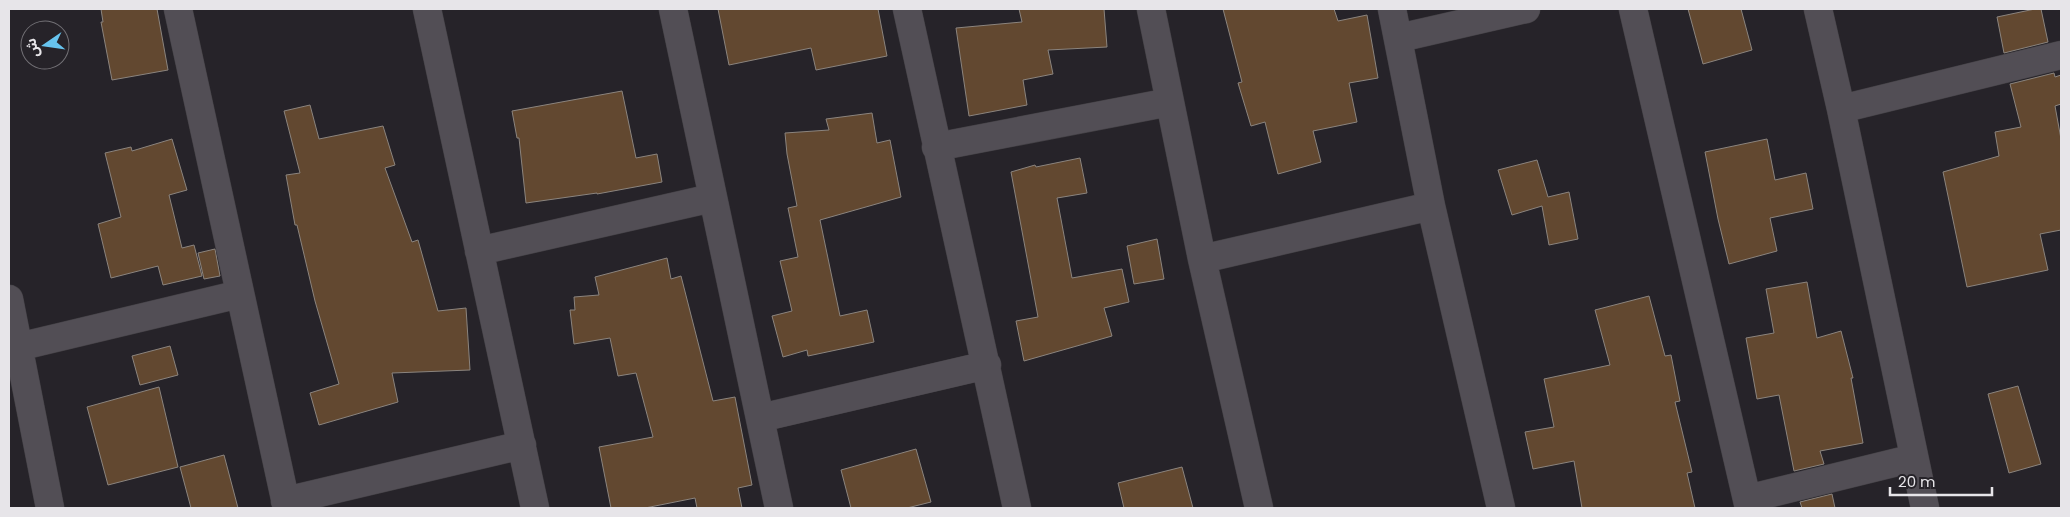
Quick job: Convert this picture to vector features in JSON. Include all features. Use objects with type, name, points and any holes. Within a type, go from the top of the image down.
[{"type":"street","points":[[178,9],[286,505],[522,445]]},
{"type":"street","points":[[427,9],[535,508]]},
{"type":"street","points":[[673,9],[779,508]]},
{"type":"street","points":[[907,9],[1017,508]]},
{"type":"street","points":[[1151,9],[1202,258],[1259,508]]},
{"type":"street","points":[[1392,9],[1431,206],[1501,508]]},
{"type":"street","points":[[1399,38],[1526,9]]},
{"type":"street","points":[[1633,9],[1748,503],[1914,458]]},
{"type":"street","points":[[1818,9],[1841,109],[1925,508]]},
{"type":"street","points":[[1841,109],[2061,55]]},
{"type":"street","points":[[936,147],[1170,102]]},
{"type":"street","points":[[479,252],[712,198]]},
{"type":"street","points":[[1202,258],[1431,206]]},
{"type":"street","points":[[18,347],[240,294]]},
{"type":"street","points":[[9,299],[50,508]]},
{"type":"street","points":[[760,418],[987,365]]},
{"type":"building","points":[[101,9],[157,9],[168,70],[112,80],[101,22],[103,22]]},
{"type":"building","points":[[718,9],[878,9],[887,56],[816,70],[811,48],[729,65]]},
{"type":"building","points":[[1019,9],[1104,9],[1107,47],[1048,50],[1053,74],[1023,80],[1027,105],[969,116],[956,28],[1022,22]]},
{"type":"building","points":[[1223,9],[1334,9],[1338,21],[1367,15],[1378,78],[1349,83],[1357,122],[1313,131],[1321,162],[1278,174],[1265,122],[1251,126],[1238,83],[1242,82]]},
{"type":"building","points":[[1688,9],[1741,9],[1752,50],[1703,64]]},
{"type":"building","points":[[2041,9],[2048,42],[2004,53],[1997,17]]},
{"type":"building","points":[[2054,73],[2055,77],[2061,75],[2061,104],[2055,106],[2061,139],[2061,230],[2040,234],[2048,270],[1967,287],[1943,172],[1999,156],[1995,132],[2021,127],[2010,84]]},
{"type":"building","points":[[622,91],[636,158],[657,154],[662,182],[597,194],[526,203],[519,138],[517,138],[512,111]]},
{"type":"building","points":[[310,105],[319,139],[383,126],[395,165],[385,168],[412,242],[418,240],[438,311],[466,308],[470,370],[392,373],[398,402],[319,425],[310,393],[339,384],[315,301],[297,225],[295,225],[286,175],[300,173],[284,111]]},
{"type":"building","points":[[872,113],[877,143],[890,140],[901,197],[820,220],[840,316],[867,310],[874,342],[808,356],[807,350],[783,357],[772,316],[792,311],[780,261],[798,257],[788,208],[797,206],[785,133],[829,130],[826,119]]},
{"type":"building","points":[[172,139],[187,190],[169,195],[182,248],[194,245],[202,276],[163,285],[158,266],[111,278],[98,224],[121,217],[105,153],[131,147],[132,151]]},
{"type":"building","points":[[1767,139],[1775,180],[1806,173],[1813,209],[1770,218],[1777,251],[1729,264],[1705,152]]},
{"type":"building","points":[[1080,158],[1087,193],[1057,198],[1072,278],[1122,269],[1129,302],[1104,308],[1112,336],[1024,361],[1016,321],[1038,317],[1011,172],[1035,165],[1036,167]]},
{"type":"building","points":[[1537,160],[1548,197],[1569,192],[1578,239],[1549,245],[1542,206],[1512,215],[1498,170]]},
{"type":"building","points":[[1157,239],[1164,279],[1134,284],[1127,246]]},
{"type":"building","points":[[215,249],[220,276],[204,279],[198,253]]},
{"type":"building","points":[[667,258],[671,279],[681,276],[713,401],[735,397],[752,485],[738,488],[742,508],[697,508],[695,498],[645,508],[611,508],[599,447],[653,437],[636,373],[618,376],[610,338],[574,344],[570,310],[575,310],[574,297],[599,295],[595,277]]},
{"type":"building","points":[[1807,282],[1817,338],[1841,331],[1853,378],[1851,378],[1863,443],[1820,451],[1824,464],[1794,471],[1779,395],[1757,399],[1746,338],[1774,333],[1766,289]]},
{"type":"building","points":[[1649,296],[1665,356],[1671,355],[1680,401],[1675,402],[1692,472],[1687,473],[1695,508],[1582,508],[1574,461],[1533,469],[1525,432],[1554,427],[1544,379],[1610,365],[1595,310]]},
{"type":"building","points":[[170,346],[178,375],[140,385],[132,356]]},
{"type":"building","points":[[2018,386],[2041,464],[2009,473],[1988,394]]},
{"type":"building","points":[[159,387],[178,467],[108,485],[87,407]]},
{"type":"building","points":[[916,449],[931,502],[907,508],[851,508],[841,470]]},
{"type":"building","points":[[224,455],[238,508],[191,508],[180,467]]},
{"type":"building","points":[[1182,467],[1193,508],[1124,508],[1118,483]]},
{"type":"building","points":[[1832,494],[1835,508],[1802,508],[1800,502]]}]
